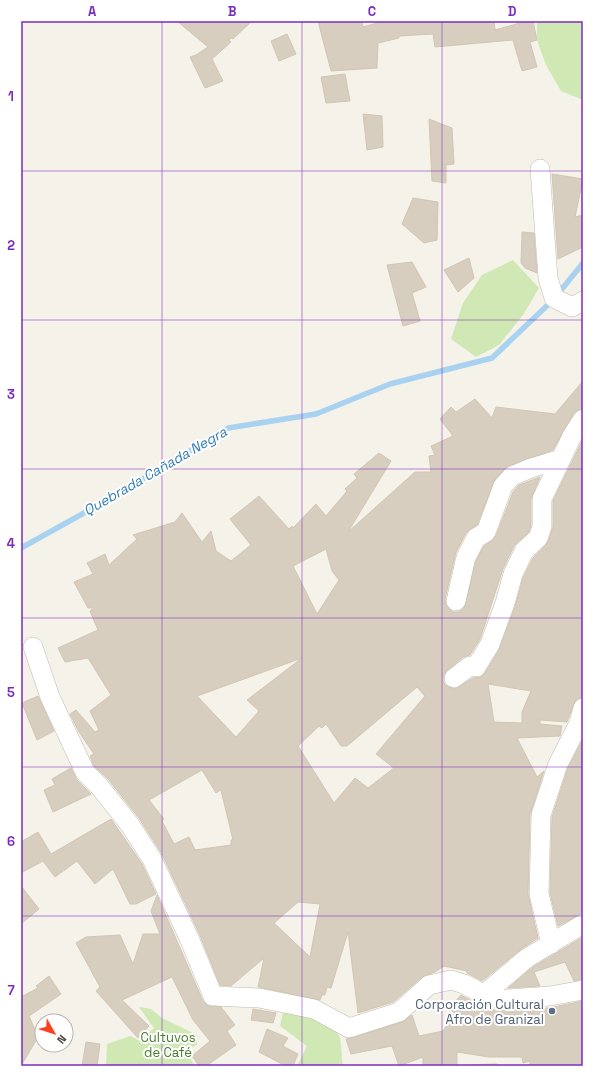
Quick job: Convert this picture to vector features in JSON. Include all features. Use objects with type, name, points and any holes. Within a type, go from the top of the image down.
[{"type":"street","points":[[540,169],[548,278],[554,298],[572,307],[583,301]]},
{"type":"street","points":[[454,678],[470,666],[476,667],[490,644],[513,574],[524,551],[538,538],[542,528],[542,499],[561,459],[583,419]]},
{"type":"street","points":[[456,601],[466,557],[476,538],[486,532],[503,486],[512,476],[531,468],[561,459]]},
{"type":"street","points":[[33,647],[50,696],[85,772],[99,786],[130,825],[152,859],[189,938],[213,996],[259,998],[314,1009],[349,1028],[399,1012],[429,985],[451,980],[464,984],[494,1000],[512,1000],[583,990]]},
{"type":"street","points":[[551,944],[539,894],[541,815],[558,764],[579,722],[583,708]]},
{"type":"street","points":[[483,995],[528,958],[583,924]]},
{"type":"green space","points":[[537,21],[583,21],[583,100],[561,91],[546,65],[537,40]]},
{"type":"green space","points":[[513,260],[539,288],[523,315],[499,345],[476,357],[451,339],[463,303],[482,275]]},
{"type":"green space","name":"Cultuvos de Café","points":[[139,1007],[151,1009],[162,1018],[197,1035],[197,1045],[191,1048],[188,1055],[195,1066],[106,1066],[107,1044],[130,1036],[140,1041],[154,1028]]},
{"type":"green space","points":[[283,1012],[316,1019],[324,1022],[337,1032],[340,1038],[343,1066],[297,1066],[307,1046],[280,1026]]},
{"type":"green space","points":[[496,1063],[502,1066],[464,1066],[465,1065]]},
{"type":"building","points":[[177,21],[252,21],[233,39],[231,38],[229,40],[231,42],[212,59],[223,81],[205,88],[190,57],[208,47]]},
{"type":"building","points":[[318,21],[362,21],[363,27],[384,21],[494,21],[495,30],[527,21],[533,21],[537,40],[530,42],[537,67],[522,71],[513,40],[435,47],[433,34],[399,36],[399,38],[378,43],[377,68],[331,71]]},
{"type":"building","points":[[287,34],[296,54],[279,61],[271,41]]},
{"type":"building","points":[[345,74],[350,101],[326,103],[321,77]]},
{"type":"building","points":[[363,114],[382,116],[383,147],[367,150]]},
{"type":"building","points":[[429,119],[452,128],[454,164],[446,165],[446,183],[432,181]]},
{"type":"building","points":[[552,174],[583,179],[575,217],[583,215],[583,247],[558,259]]},
{"type":"building","points":[[413,198],[438,202],[437,240],[424,243],[402,224]]},
{"type":"building","points":[[522,232],[534,233],[537,273],[525,268],[521,263]]},
{"type":"building","points":[[469,258],[474,278],[458,292],[444,270]]},
{"type":"building","points":[[412,262],[426,287],[412,293],[420,321],[403,326],[387,265]]},
{"type":"building","points":[[583,381],[583,408],[574,413],[553,450],[508,466],[495,479],[477,525],[466,533],[456,552],[445,599],[446,605],[453,612],[459,612],[464,608],[476,561],[484,546],[496,536],[513,492],[519,485],[540,477],[531,499],[531,525],[529,532],[514,546],[503,569],[480,639],[470,655],[463,657],[444,674],[443,680],[445,685],[455,689],[473,678],[481,677],[499,650],[515,607],[523,578],[533,558],[548,542],[553,527],[553,501],[583,439],[583,697],[575,701],[567,722],[540,720],[540,724],[562,726],[560,736],[517,738],[537,777],[544,771],[530,815],[528,894],[538,938],[520,950],[482,981],[467,973],[467,971],[444,966],[435,972],[422,977],[393,1002],[358,1013],[348,932],[331,988],[327,987],[325,995],[322,995],[320,1000],[258,987],[264,958],[231,986],[220,985],[199,933],[162,854],[139,818],[108,779],[94,766],[90,756],[94,754],[79,732],[70,714],[76,710],[95,732],[99,730],[90,711],[111,695],[88,658],[65,662],[58,648],[98,630],[90,611],[94,608],[88,608],[74,582],[93,574],[87,563],[105,554],[109,565],[137,539],[133,535],[175,522],[182,513],[202,542],[211,531],[216,551],[231,561],[251,545],[230,519],[259,496],[289,529],[292,526],[293,528],[316,504],[326,516],[347,491],[345,489],[357,478],[354,474],[379,453],[391,461],[348,532],[415,472],[431,472],[429,456],[435,455],[431,446],[453,436],[440,419],[451,407],[456,412],[475,399],[492,418],[496,407],[555,414]],"holes":[[[326,549],[332,571],[339,580],[317,614],[293,566]],[[302,658],[247,700],[259,711],[236,737],[197,696]],[[488,684],[531,691],[522,712],[522,723],[494,722]],[[417,687],[425,696],[376,754],[394,768],[368,788],[355,778],[334,803],[298,746],[319,726],[322,728],[326,724],[341,746],[347,746]],[[202,770],[216,793],[221,790],[233,840],[231,840],[231,845],[195,850],[189,837],[174,844],[162,821],[164,819],[149,800]],[[298,902],[320,904],[310,957],[274,923]]]},
{"type":"building","points":[[38,696],[54,731],[37,740],[22,703]]},
{"type":"building","points":[[583,739],[583,913],[558,926],[550,893],[552,817],[568,768]]},
{"type":"building","points":[[71,768],[77,780],[91,794],[53,812],[44,790],[55,785],[52,779]]},
{"type":"building","points":[[111,819],[142,864],[156,894],[136,904],[130,904],[113,869],[95,884],[77,861],[55,877],[43,861],[21,873],[21,842],[38,832],[51,854]]},
{"type":"building","points":[[21,886],[39,909],[21,924]]},
{"type":"building","points":[[157,895],[203,1001],[207,1005],[221,1007],[235,1025],[227,1031],[236,1045],[206,1066],[199,1066],[192,1056],[210,1041],[193,1020],[172,977],[122,1000],[149,1026],[138,1038],[96,991],[100,987],[76,943],[86,937],[120,935],[133,964],[143,934],[160,934],[151,911]]},
{"type":"building","points":[[583,937],[583,979],[574,981],[565,962],[534,972],[540,986],[508,988],[533,967]]},
{"type":"building","points":[[49,976],[61,994],[29,1016],[34,1028],[34,1044],[21,1066],[21,997],[38,988],[36,986]]},
{"type":"building","points":[[461,995],[479,1005],[495,1011],[549,1008],[583,1001],[583,1066],[530,1066],[530,1061],[523,1063],[522,1057],[489,1057],[457,1052],[457,1066],[423,1066],[423,1057],[399,1066],[392,1046],[351,1054],[346,1039],[402,1022],[412,1015],[419,1036],[443,1031],[455,1013],[449,1009]]},
{"type":"building","points":[[253,1009],[276,1013],[273,1023],[251,1020]]},
{"type":"building","points":[[267,1029],[288,1038],[283,1046],[298,1054],[293,1066],[286,1066],[259,1052]]},
{"type":"building","points":[[86,1042],[100,1044],[97,1066],[82,1066]]},
{"type":"waterway","name":"Quebrada Cañada Negra","points":[[21,548],[111,498],[228,428],[316,414],[390,384],[492,358],[553,300],[583,263]]},
{"type":"place","name":"Corporación Cultural Afro de Granizal","points":[[552,1011]]}]
